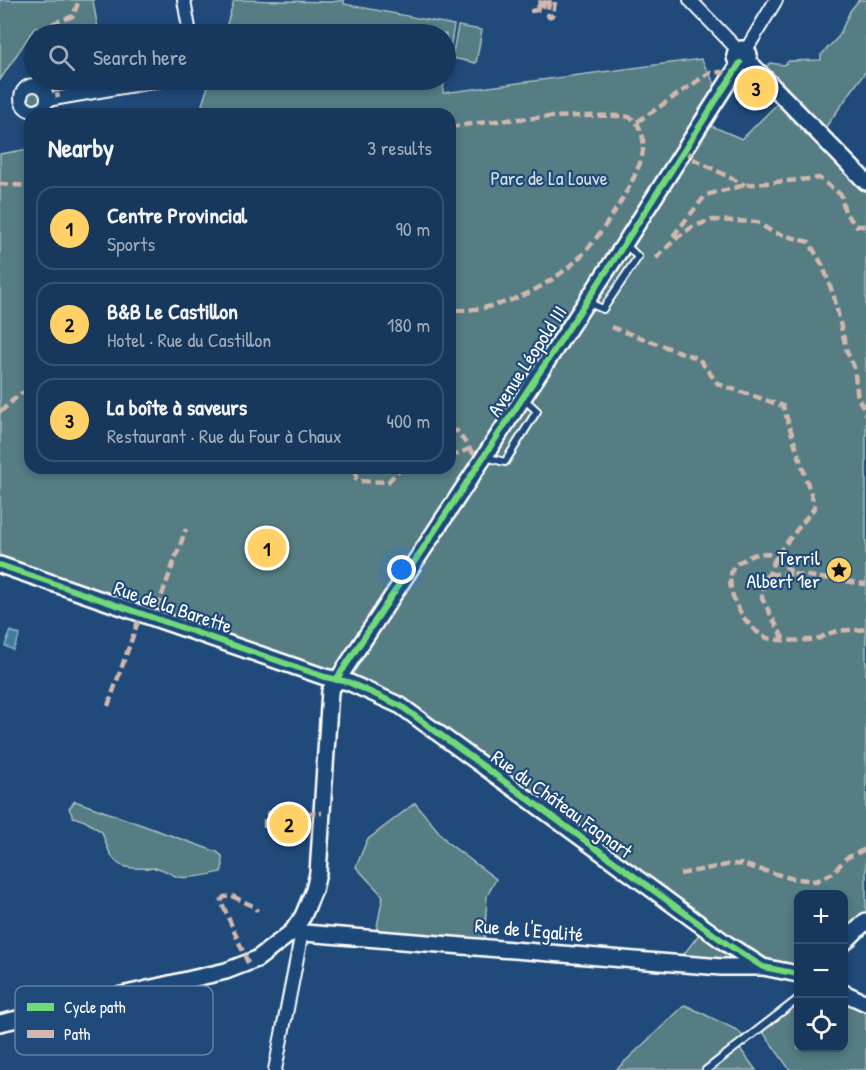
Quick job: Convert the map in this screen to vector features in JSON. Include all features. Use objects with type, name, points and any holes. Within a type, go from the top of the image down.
[{"type":"street","points":[[184,0],[188,24]]},
{"type":"street","points":[[690,0],[866,182]]},
{"type":"street","points":[[743,56],[776,0]]},
{"type":"street","name":"Avenue Léopold III","points":[[297,932],[318,873],[330,691],[625,243],[743,56]]},
{"type":"street","points":[[47,100],[105,90]]},
{"type":"street","name":"Rue de la Barette","points":[[0,565],[338,678]]},
{"type":"street","name":"Rue du Château Fagnart","points":[[338,678],[401,706],[727,944],[763,967]]},
{"type":"street","points":[[848,938],[866,921]]},
{"type":"street","points":[[161,986],[226,971],[257,959],[297,932]]},
{"type":"street","points":[[275,1070],[297,932]]},
{"type":"street","name":"Rue de l'Egalité","points":[[297,932],[721,967],[763,967]]},
{"type":"street","points":[[763,967],[794,973]]},
{"type":"street","points":[[848,995],[866,1003]]},
{"type":"street","points":[[0,1023],[15,1020]]},
{"type":"lane","points":[[706,1070],[794,1002]]},
{"type":"green space","points":[[0,0],[94,0],[97,24],[24,24],[24,44],[0,80]]},
{"type":"green space","points":[[234,0],[331,2],[344,0],[344,4],[449,24],[227,24]]},
{"type":"green space","points":[[859,0],[866,0],[866,71],[820,135],[760,73],[770,63],[784,65],[789,61],[821,60],[821,55],[839,36],[850,11]]},
{"type":"green space","points":[[458,26],[482,30],[476,63],[456,59]]},
{"type":"green space","name":"Parc de La Louve","points":[[701,59],[716,86],[723,90],[702,122],[742,139],[779,102],[866,182],[866,921],[848,939],[848,890],[794,890],[794,973],[730,954],[727,961],[677,963],[704,928],[401,706],[0,564],[0,154],[24,150],[24,474],[456,474],[456,108],[201,108],[207,90],[443,90],[443,93]]},
{"type":"green space","points":[[28,90],[40,90],[43,94],[43,102],[38,107],[30,107],[25,102],[25,94]]},
{"type":"green space","points":[[75,801],[217,852],[222,856],[221,872],[178,877],[159,868],[126,867],[115,860],[110,853],[102,832],[85,821],[73,817],[69,808]]},
{"type":"green space","points":[[415,803],[448,843],[496,879],[487,896],[484,948],[375,937],[383,896],[356,867],[367,840]]},
{"type":"green space","points":[[848,995],[866,1003],[866,1070],[790,1070],[760,1028],[794,1002],[794,1052],[848,1052]]},
{"type":"green space","points":[[685,1005],[739,1031],[745,1040],[738,1046],[756,1070],[616,1070]]},
{"type":"water","points":[[11,631],[20,635],[13,650],[5,646]]},
{"type":"marked path","points":[[51,24],[73,16],[79,0]]},
{"type":"marked path","points":[[541,0],[538,8],[532,11],[542,9],[546,0]]},
{"type":"marked path","points":[[550,0],[547,13],[549,17],[553,15],[555,2]]},
{"type":"marked path","points":[[637,122],[709,73],[721,72],[731,77]]},
{"type":"marked path","points":[[56,90],[58,98]]},
{"type":"marked path","points":[[456,126],[537,118],[624,116],[632,118],[638,124],[643,146],[638,167],[616,210],[579,258],[552,280],[520,297],[485,308],[456,310]]},
{"type":"marked path","points":[[686,148],[691,158],[745,185]]},
{"type":"marked path","points":[[673,236],[706,195],[745,185],[819,178],[841,195],[845,213],[857,226],[866,226]]},
{"type":"marked path","points":[[0,184],[24,186]]},
{"type":"marked path","points":[[656,258],[692,227],[712,220],[757,222],[772,232],[809,242],[823,266],[834,297],[847,352],[854,367],[858,399],[866,415]]},
{"type":"marked path","points":[[611,327],[699,359],[718,384],[783,406],[815,507],[776,556],[769,574],[763,579],[762,598],[784,640]]},
{"type":"marked path","points":[[0,412],[24,392]]},
{"type":"marked path","points":[[456,431],[472,452],[483,459]]},
{"type":"marked path","points":[[456,454],[469,449]]},
{"type":"marked path","points":[[356,474],[356,479],[359,481],[388,482],[395,474]]},
{"type":"marked path","points":[[155,607],[160,600],[186,529]]},
{"type":"marked path","points":[[769,574],[793,574],[778,559],[761,553],[736,564],[731,574],[730,585],[738,608],[745,619],[762,635],[775,640],[807,640],[817,639],[838,631],[866,629]]},
{"type":"marked path","points":[[793,574],[866,584]]},
{"type":"marked path","points":[[108,706],[141,613]]},
{"type":"marked path","points":[[265,828],[265,817],[269,813],[322,813]]},
{"type":"marked path","points":[[680,874],[741,864],[790,878],[816,881],[833,873],[846,858],[866,849]]},
{"type":"marked path","points":[[248,963],[221,901],[224,897],[232,896],[255,907],[257,911]]},
{"type":"cycle path","points":[[336,680],[625,243],[740,63]]},
{"type":"cycle path","points":[[0,565],[325,677],[348,682],[401,706],[727,944],[763,967],[794,973]]},
{"type":"place","name":"La boîte à saveurs","points":[[756,88]]},
{"type":"place","name":"Centre Provincial","points":[[267,548]]},
{"type":"place","name":"Terril Albert 1er","points":[[839,570]]},
{"type":"place","name":"B&B Le Castillon","points":[[289,824]]}]
